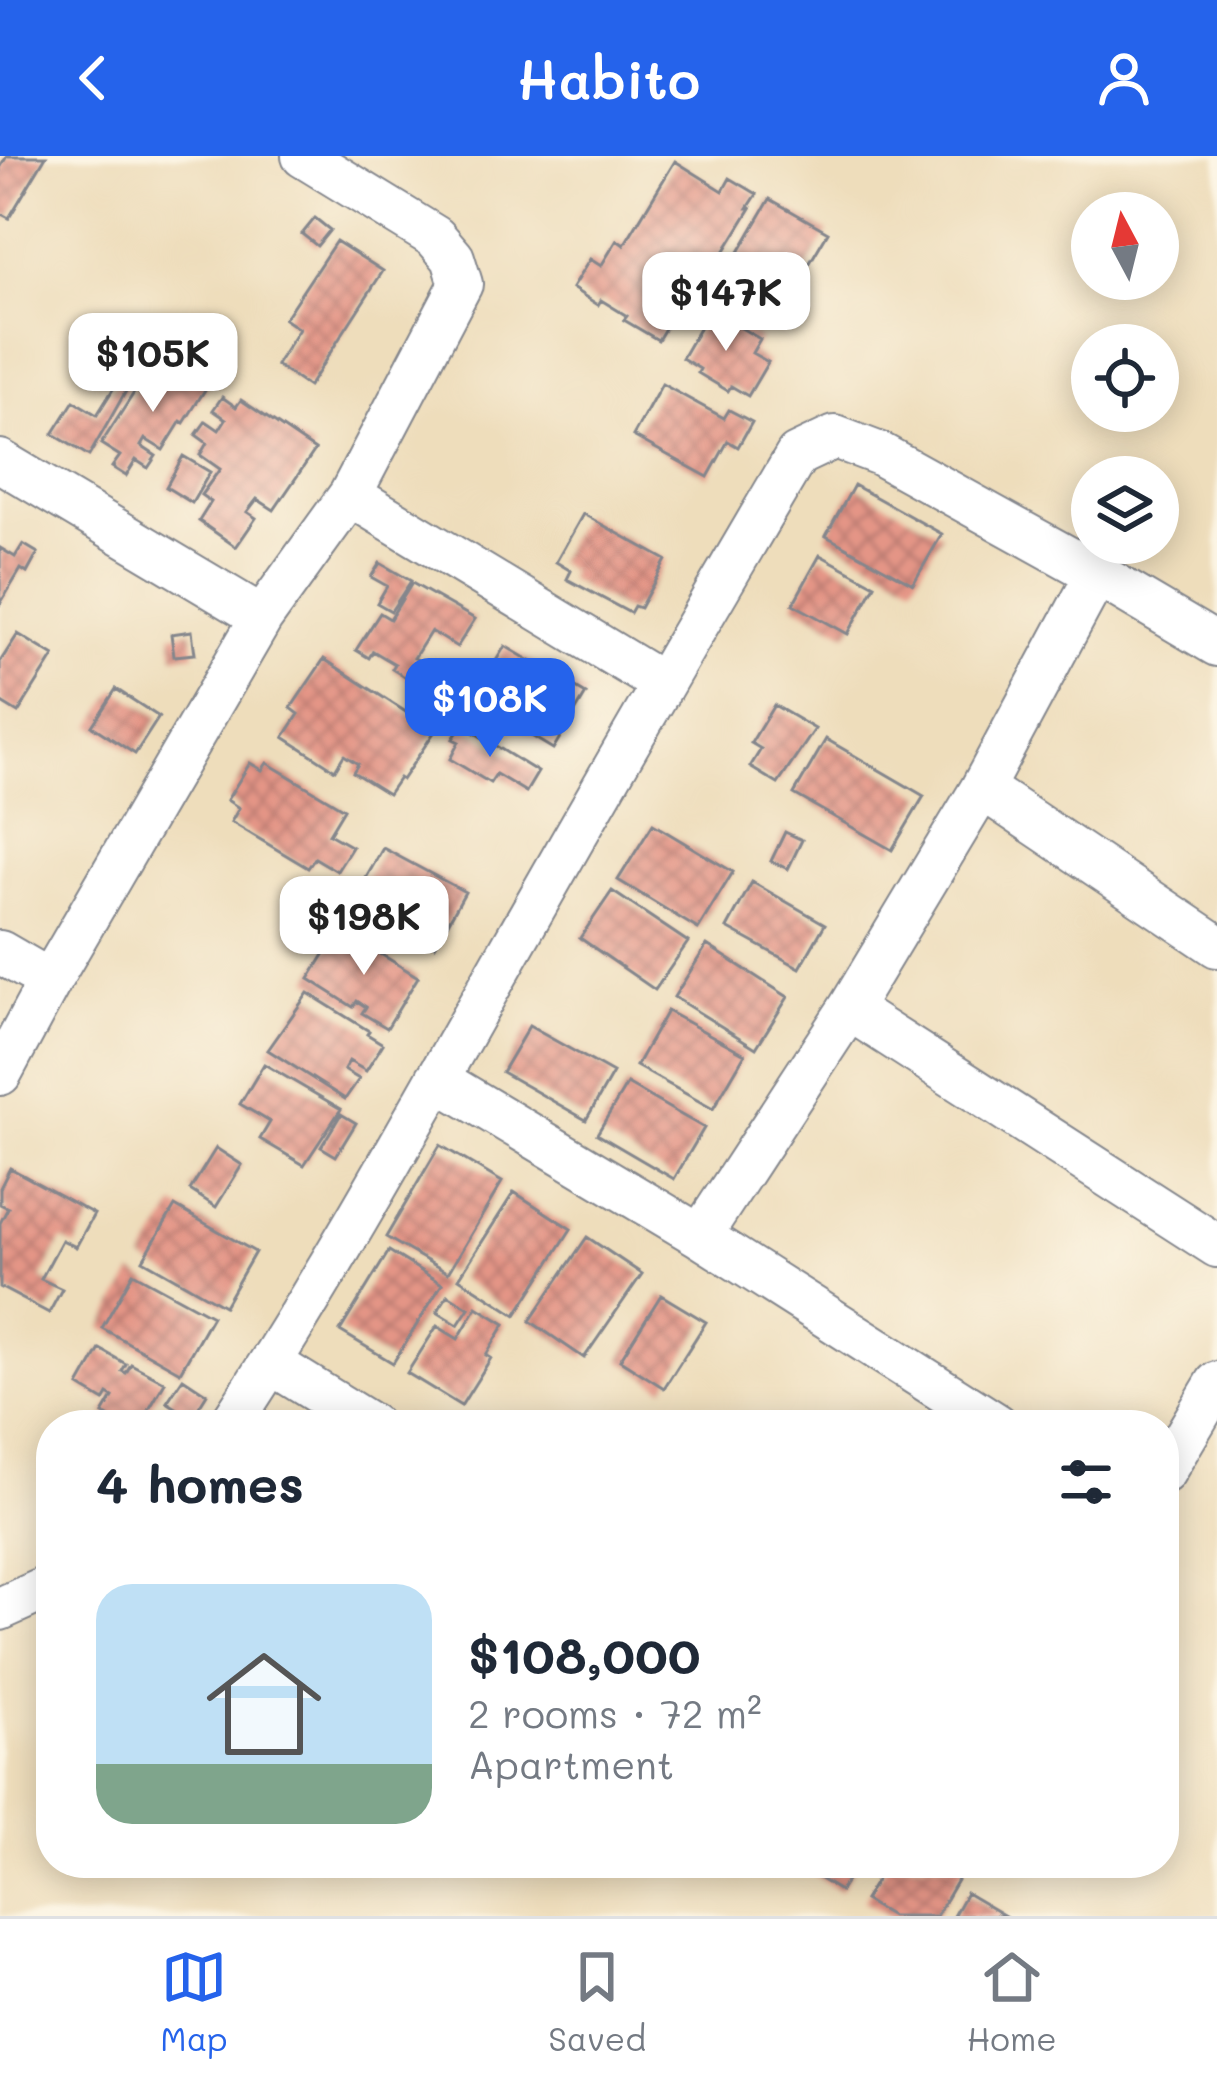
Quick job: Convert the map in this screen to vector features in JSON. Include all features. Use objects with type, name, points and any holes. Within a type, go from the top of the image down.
[{"type":"street","points":[[0,1074],[262,617],[350,495],[461,284],[453,258],[434,237],[303,156]]},
{"type":"street","points":[[240,1410],[797,455],[836,436],[880,454],[1217,645]]},
{"type":"street","points":[[0,461],[262,617]]},
{"type":"street","points":[[350,495],[662,683]]},
{"type":"street","points":[[700,1236],[849,1009],[982,788],[1097,574]]},
{"type":"street","points":[[982,788],[1217,946]]},
{"type":"street","points":[[0,952],[50,981]]},
{"type":"street","points":[[849,1009],[1217,1246]]},
{"type":"street","points":[[437,1079],[700,1236],[973,1410]]},
{"type":"street","points":[[271,1363],[347,1410]]},
{"type":"street","points":[[1179,1447],[1217,1383]]},
{"type":"street","points":[[0,1609],[36,1593]]},
{"type":"building","points":[[7,156],[46,156],[9,218],[0,213],[0,168]]},
{"type":"building","points":[[675,161],[723,191],[730,178],[757,194],[695,299],[686,293],[658,340],[601,300],[598,305],[572,288],[590,259],[601,266],[617,240],[624,245]]},
{"type":"building","points":[[770,199],[828,232],[792,293],[763,277],[750,298],[722,281]]},
{"type":"building","points":[[315,218],[330,230],[317,246],[302,234]]},
{"type":"building","points":[[336,241],[383,271],[308,387],[276,365],[299,329],[284,319]]},
{"type":"building","points":[[710,310],[760,339],[752,353],[768,362],[748,396],[731,386],[728,391],[682,358]]},
{"type":"building","points":[[198,347],[225,364],[214,382],[186,365]]},
{"type":"building","points":[[164,358],[208,385],[163,450],[145,439],[141,446],[156,456],[148,468],[136,460],[126,476],[112,467],[120,456],[101,444],[141,382],[147,386]]},
{"type":"building","points":[[120,378],[130,384],[89,456],[53,434],[74,401],[97,415]]},
{"type":"building","points":[[662,384],[724,418],[729,410],[752,422],[738,447],[728,441],[708,477],[633,436]]},
{"type":"building","points":[[222,397],[236,407],[241,400],[315,450],[274,510],[257,499],[247,512],[256,518],[236,547],[199,521],[211,502],[201,495],[220,469],[200,455],[207,443],[196,435],[206,421],[219,430],[226,419],[213,410]]},
{"type":"building","points":[[183,456],[210,472],[192,503],[166,487]]},
{"type":"building","points":[[854,485],[942,534],[913,584],[826,536]]},
{"type":"building","points":[[583,514],[666,560],[640,608],[634,606],[630,613],[567,579],[571,571],[556,562]]},
{"type":"building","points":[[23,544],[38,553],[27,573],[21,569],[0,604],[0,548],[15,557]]},
{"type":"building","points":[[820,555],[875,585],[848,634],[793,604]]},
{"type":"building","points":[[380,563],[411,581],[391,611],[377,603],[387,586],[371,577]]},
{"type":"building","points":[[412,583],[475,619],[457,647],[431,631],[414,658],[427,665],[416,684],[373,651],[369,658],[356,650],[380,613],[390,619]]},
{"type":"building","points":[[192,631],[195,654],[174,656],[171,634]]},
{"type":"building","points":[[18,634],[54,656],[18,713],[0,702],[0,662]]},
{"type":"building","points":[[505,646],[586,694],[553,749],[472,700]]},
{"type":"building","points":[[324,659],[435,731],[388,794],[353,772],[358,764],[344,755],[335,770],[284,737],[299,714],[291,708]]},
{"type":"building","points":[[429,675],[448,686],[437,704],[418,693]]},
{"type":"building","points":[[116,689],[159,717],[135,754],[92,726]]},
{"type":"building","points":[[774,705],[815,729],[778,784],[750,767],[761,749],[751,743]]},
{"type":"building","points":[[462,725],[538,772],[526,792],[496,774],[490,783],[450,759],[459,742],[453,739]]},
{"type":"building","points":[[826,739],[924,796],[892,850],[794,794]]},
{"type":"building","points":[[250,763],[262,770],[267,763],[344,809],[329,834],[352,847],[337,871],[315,858],[308,868],[231,822],[239,808],[227,800]]},
{"type":"building","points":[[653,824],[733,872],[698,929],[618,880]]},
{"type":"building","points":[[785,832],[802,840],[788,869],[771,861]]},
{"type":"building","points":[[383,848],[465,892],[435,946],[353,901]]},
{"type":"building","points":[[752,882],[825,924],[800,968],[727,928]]},
{"type":"building","points":[[612,891],[688,942],[655,990],[580,938]]},
{"type":"building","points":[[340,929],[418,977],[387,1028],[362,1013],[366,1007],[357,1001],[353,1007],[309,979]]},
{"type":"building","points":[[707,945],[788,997],[756,1048],[674,997]]},
{"type":"building","points":[[308,993],[383,1044],[366,1071],[349,1061],[344,1070],[359,1079],[345,1099],[268,1050]]},
{"type":"building","points":[[667,1011],[745,1054],[713,1109],[636,1066]]},
{"type":"building","points":[[529,1026],[613,1073],[586,1120],[502,1072]]},
{"type":"building","points":[[264,1064],[341,1109],[304,1165],[260,1139],[270,1122],[240,1104]]},
{"type":"building","points":[[627,1084],[704,1128],[674,1179],[597,1134]]},
{"type":"building","points":[[341,1114],[356,1123],[336,1156],[321,1147]]},
{"type":"building","points":[[440,1145],[502,1182],[448,1273],[386,1237]]},
{"type":"building","points":[[216,1148],[242,1165],[216,1207],[190,1190]]},
{"type":"building","points":[[10,1168],[94,1214],[76,1247],[62,1240],[41,1279],[62,1289],[49,1313],[0,1287],[0,1223],[8,1208],[0,1204],[0,1188]]},
{"type":"building","points":[[514,1192],[571,1229],[516,1315],[459,1278]]},
{"type":"building","points":[[175,1206],[255,1252],[224,1306],[143,1260]]},
{"type":"building","points":[[587,1237],[642,1274],[584,1358],[530,1321]]},
{"type":"building","points":[[389,1251],[442,1284],[393,1363],[340,1331]]},
{"type":"building","points":[[133,1273],[212,1316],[180,1372],[102,1328]]},
{"type":"building","points":[[448,1295],[469,1308],[458,1325],[437,1312]]},
{"type":"building","points":[[661,1295],[706,1322],[664,1388],[620,1360]]},
{"type":"building","points":[[477,1307],[505,1324],[486,1355],[491,1358],[461,1406],[407,1373],[437,1326],[458,1339]]},
{"type":"building","points":[[100,1349],[126,1364],[122,1371],[126,1373],[131,1364],[165,1382],[149,1410],[105,1410],[113,1397],[108,1394],[104,1401],[79,1386]]},
{"type":"building","points":[[183,1378],[207,1394],[197,1410],[180,1410],[167,1402]]},
{"type":"building","points":[[819,1878],[848,1878],[840,1891]]},
{"type":"building","points":[[878,1878],[958,1878],[936,1916],[891,1916],[864,1900]]},
{"type":"building","points":[[966,1893],[1005,1916],[953,1916]]}]
